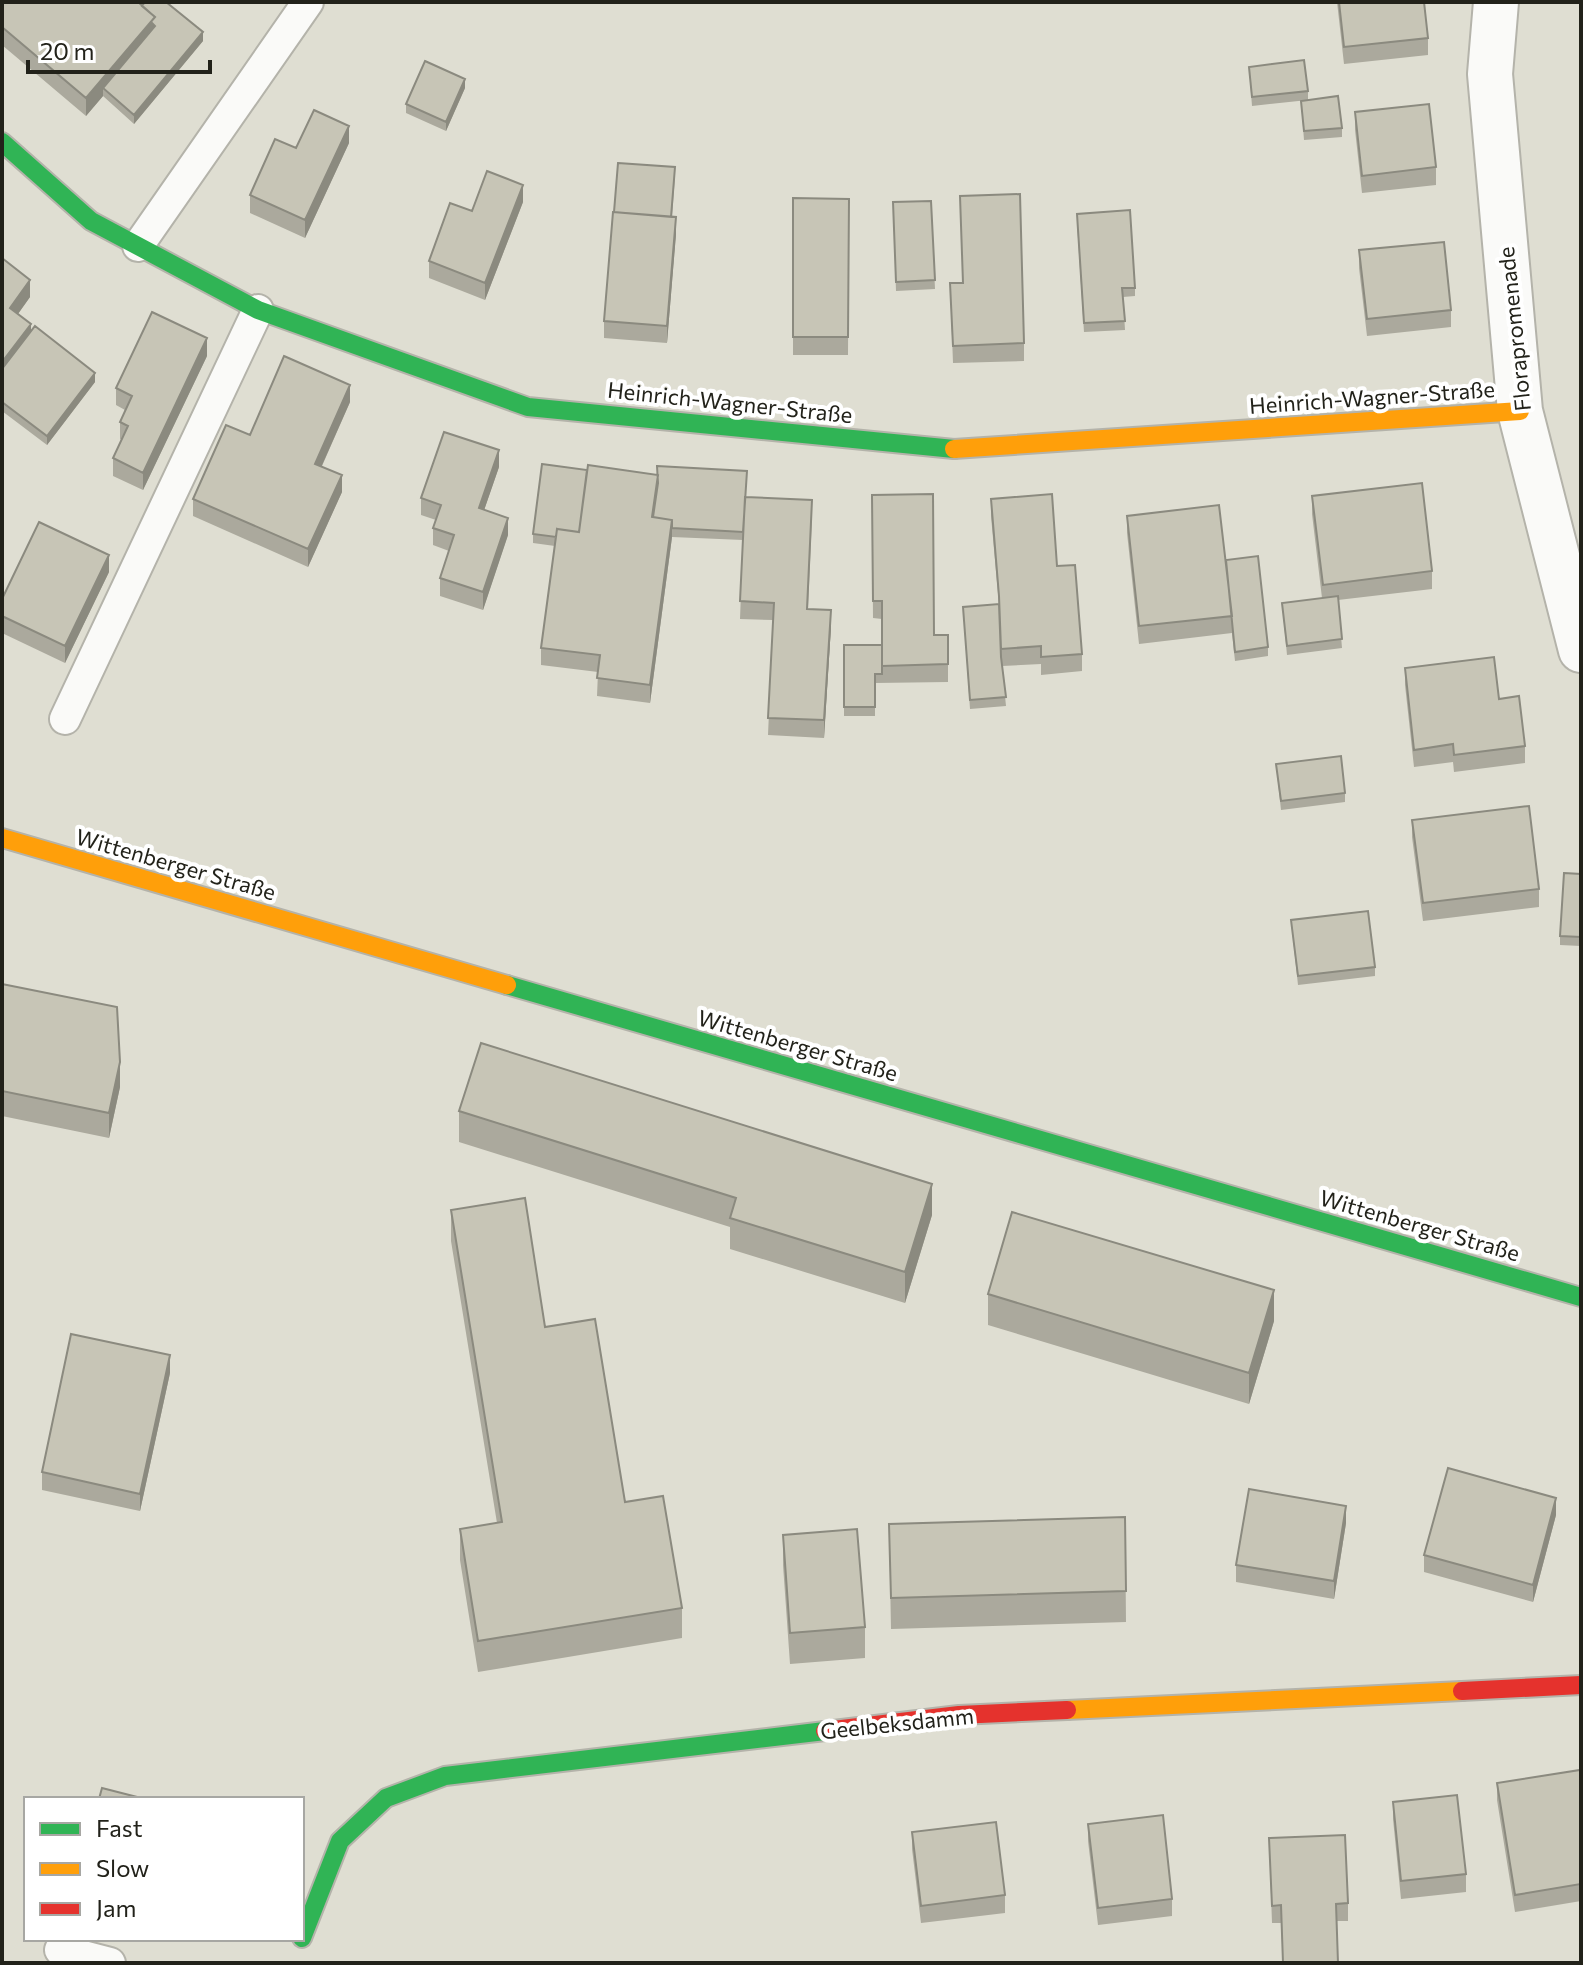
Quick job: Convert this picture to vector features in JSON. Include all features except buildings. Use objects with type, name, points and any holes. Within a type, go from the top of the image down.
[{"type":"street","name":"Florapromenade","points":[[1496,2],[1490,74],[1520,411],[1581,650]]},
{"type":"street","name":"Heinrich-Wagner-Straße","points":[[2,142],[91,221],[258,310],[528,407],[959,449],[1520,411]]},
{"type":"street","name":"Wittenberger Straße","points":[[2,838],[1581,1297]]},
{"type":"street","name":"Geelbeksdamm","points":[[304,1934],[340,1841],[386,1798],[445,1776],[959,1715],[1581,1685]]},
{"type":"street","name":"Geelbeksdamm","points":[[292,1963],[301,1941]]},
{"type":"lane","points":[[138,246],[308,2]]},
{"type":"lane","points":[[65,719],[258,310]]},
{"type":"lane","points":[[60,1950],[110,1963]]},
{"type":"traffic: fast","points":[[2,142],[91,221],[258,310],[528,407],[954,449]]},
{"type":"traffic: fast","points":[[507,985],[1581,1297]]},
{"type":"traffic: fast","points":[[304,1933],[340,1841],[386,1798],[445,1776],[825,1731]]},
{"type":"traffic: slow","points":[[954,449],[1520,411]]},
{"type":"traffic: slow","points":[[2,838],[507,985]]},
{"type":"traffic: slow","points":[[1067,1710],[1462,1691]]},
{"type":"traffic: jam","points":[[1462,1691],[1581,1685]]},
{"type":"traffic: jam","points":[[825,1731],[959,1715],[1067,1710]]}]
